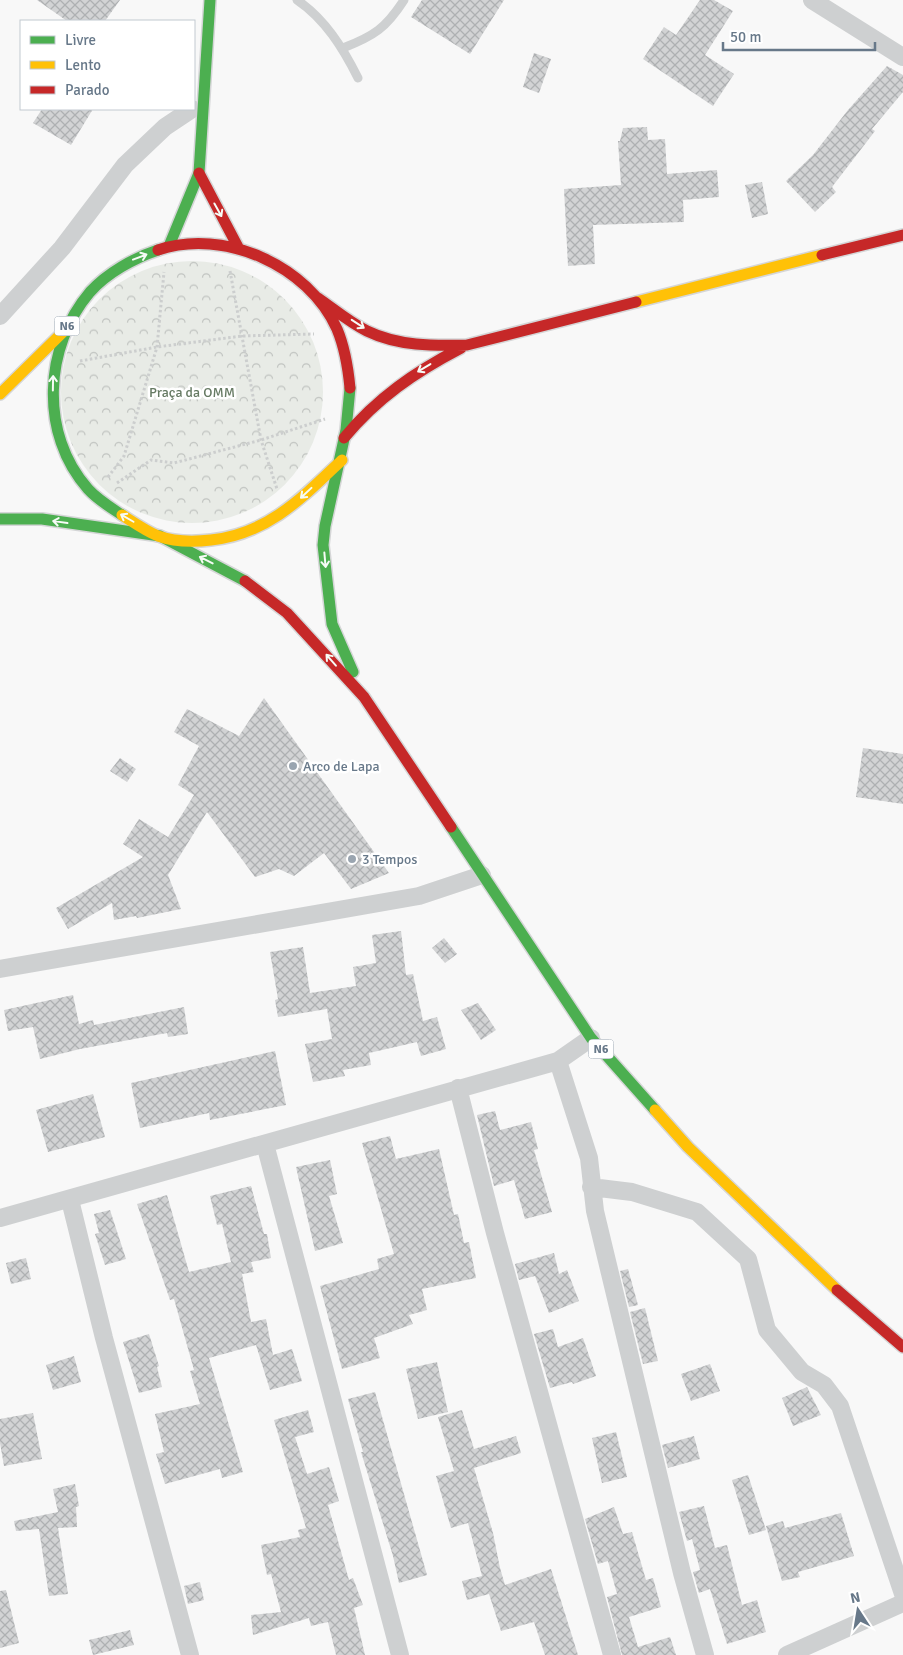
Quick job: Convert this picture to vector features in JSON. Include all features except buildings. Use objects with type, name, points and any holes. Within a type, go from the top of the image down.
[{"type":"main road","points":[[210,0],[197,106],[199,173],[233,246]]},
{"type":"main road","points":[[169,246],[199,173]]},
{"type":"main road","points":[[344,438],[365,411],[389,390],[425,366],[467,345],[903,234]]},
{"type":"main road","name":"N6","points":[[0,394],[66,329],[91,291],[127,263],[169,246],[204,243],[233,246],[282,266],[317,297],[337,328],[348,364],[350,400],[342,460],[323,538],[332,625],[364,697]]},
{"type":"main road","points":[[317,297],[367,331],[399,342],[425,346],[467,345]]},
{"type":"main road","name":"N6","points":[[66,329],[55,364],[53,412],[65,453],[88,489],[121,515],[250,583],[288,613],[364,697],[591,1038],[688,1148],[824,1279],[903,1347]]},
{"type":"main road","name":"N6","points":[[0,520],[42,519],[189,540],[218,539],[250,532],[280,517],[342,460]]},
{"type":"street","points":[[812,0],[903,57]]},
{"type":"street","points":[[0,316],[62,248],[125,164],[165,127],[191,110]]},
{"type":"street","points":[[0,969],[419,896],[482,875]]},
{"type":"street","points":[[0,1218],[70,1200],[558,1061],[591,1038]]},
{"type":"street","points":[[558,1061],[589,1158],[595,1211],[682,1573],[704,1655]]},
{"type":"street","points":[[458,1088],[495,1233],[612,1655]]},
{"type":"street","points":[[264,1144],[400,1655]]},
{"type":"street","points":[[591,1187],[632,1192],[697,1212],[748,1259],[767,1330],[802,1372],[824,1385],[840,1406],[903,1594]]},
{"type":"street","points":[[70,1200],[104,1338],[190,1655]]},
{"type":"street","points":[[787,1655],[825,1648],[903,1603]]},
{"type":"lane","points":[[297,0],[311,10],[343,48],[358,78]]},
{"type":"lane","points":[[343,48],[361,41],[384,27],[404,0]]},
{"type":"path","points":[[106,480],[124,456],[157,347],[164,264],[169,246]]},
{"type":"path","points":[[233,246],[242,336],[261,440],[278,491],[280,517]]},
{"type":"path","points":[[55,364],[62,365],[157,347],[242,336],[310,335],[337,328]]},
{"type":"path","points":[[108,485],[117,483],[151,460],[174,463],[261,440],[320,420],[348,414]]},
{"type":"green space","name":"Praça da OMM","points":[[179,261],[205,261],[230,266],[254,276],[285,299],[308,330],[318,354],[323,379],[323,405],[318,430],[308,454],[285,485],[254,508],[230,518],[205,523],[179,523],[154,518],[130,508],[109,494],[90,475],[76,454],[66,430],[61,405],[61,379],[66,354],[76,330],[90,309],[109,290],[130,276],[154,266]]},
{"type":"traffic: fast","points":[[169,246],[199,173],[210,0]]},
{"type":"traffic: fast","points":[[122,515],[88,489],[72,467],[61,443],[55,417],[53,390],[56,364],[63,338],[75,314],[90,292],[121,267],[158,250]]},
{"type":"traffic: fast","points":[[350,388],[346,430],[325,526],[323,545],[332,624],[353,672]]},
{"type":"traffic: fast","points":[[0,519],[42,519],[160,536],[245,581]]},
{"type":"traffic: fast","points":[[451,827],[591,1038],[655,1110]]},
{"type":"traffic: slow","points":[[636,302],[822,255]]},
{"type":"traffic: slow","points":[[0,394],[63,332]]},
{"type":"traffic: slow","points":[[122,515],[153,534],[171,539],[198,541],[231,536],[250,530],[283,512],[342,460]]},
{"type":"traffic: slow","points":[[655,1110],[688,1147],[837,1290]]},
{"type":"traffic: jam","points":[[199,173],[238,247]]},
{"type":"traffic: jam","points":[[822,255],[903,235]]},
{"type":"traffic: jam","points":[[158,250],[183,244],[210,244],[236,248],[261,257],[285,270],[306,287],[324,306],[337,329],[346,358],[350,388]]},
{"type":"traffic: jam","points":[[318,298],[354,324],[379,336],[416,344],[441,345],[467,345],[636,302]]},
{"type":"traffic: jam","points":[[344,438],[383,398],[412,376],[461,348]]},
{"type":"traffic: jam","points":[[245,581],[287,613],[364,697],[451,827]]},
{"type":"traffic: jam","points":[[837,1290],[903,1347]]},
{"type":"place","name":"Arco de Lapa","points":[[293,766]]},
{"type":"place","name":"3 Tempos","points":[[352,859]]}]
